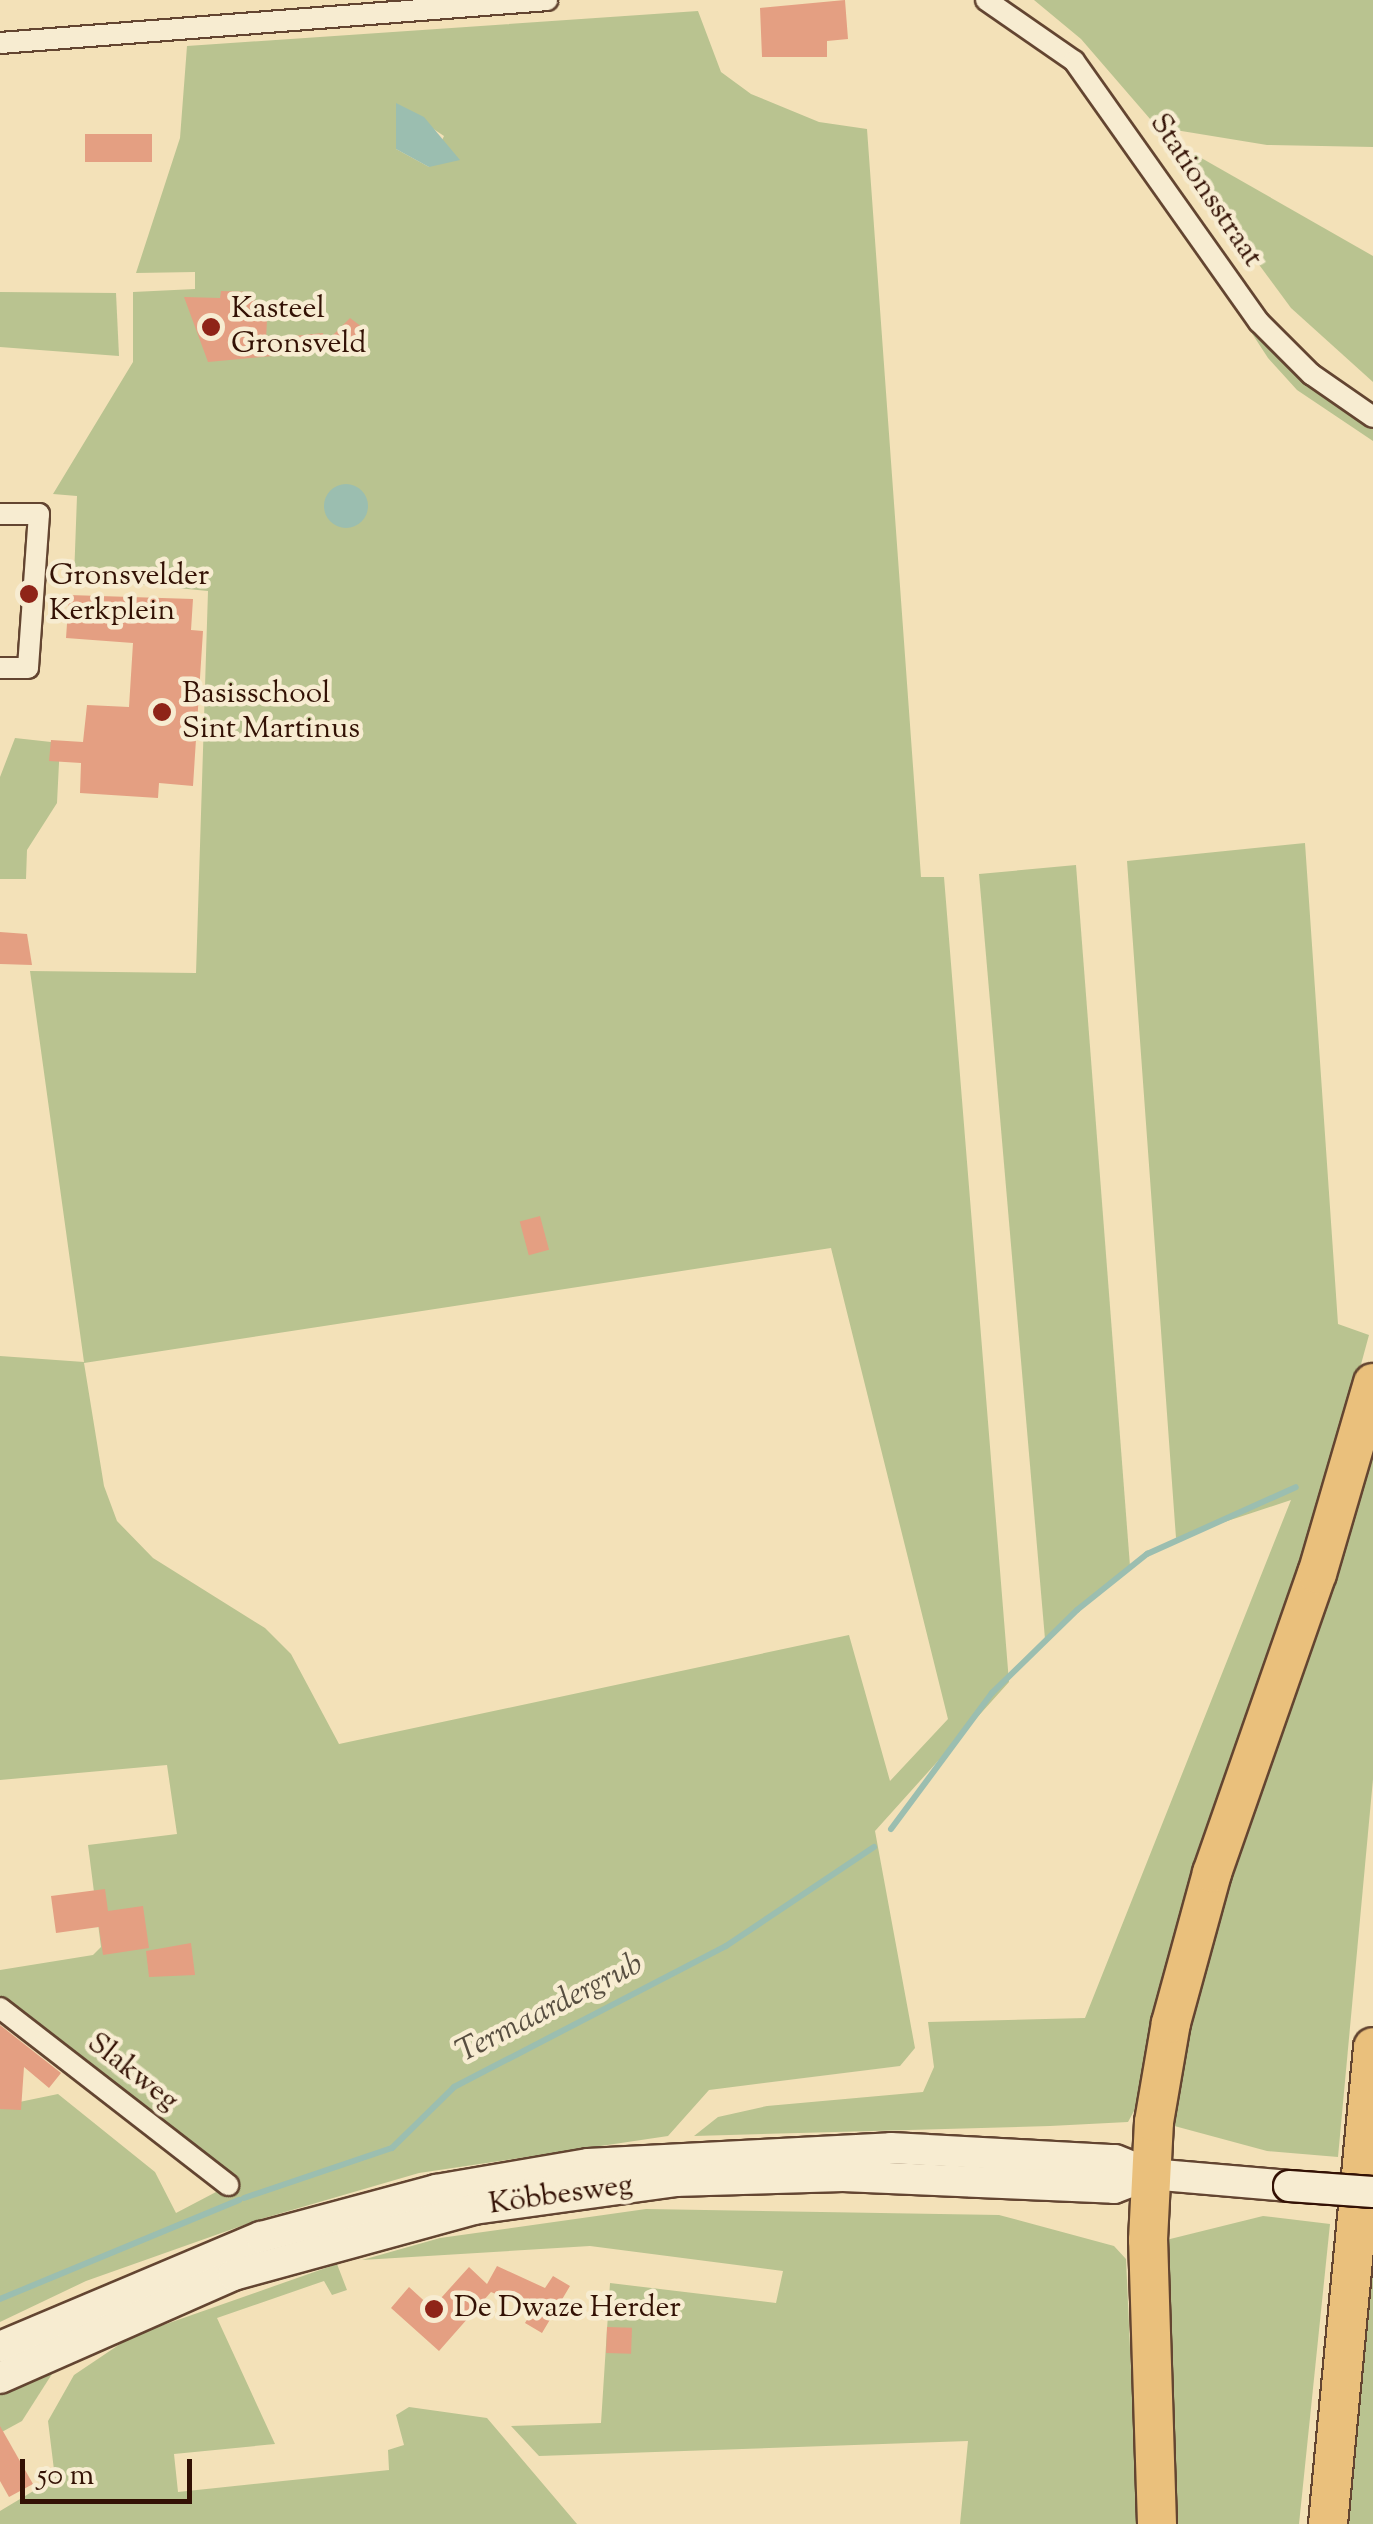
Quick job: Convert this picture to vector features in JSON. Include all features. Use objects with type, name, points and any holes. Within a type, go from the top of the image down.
[{"type":"highway","points":[[1157,2524],[1147,2335],[1150,2174],[1188,1955],[1373,1383]]},
{"type":"highway","points":[[1328,2524],[1373,2048]]},
{"type":"main road","name":"Köbbesweg","points":[[0,2347],[184,2265],[327,2218],[478,2181],[674,2169],[891,2148],[1115,2160],[1150,2174],[1373,2192]]},
{"type":"main road","name":"Köbbesweg","points":[[0,2378],[146,2308],[338,2241],[674,2169]]},
{"type":"street","points":[[0,42],[547,0]]},
{"type":"street","name":"Stationsstraat","points":[[986,0],[1074,60],[1259,322],[1311,374],[1373,418]]},
{"type":"street","points":[[0,514],[39,514],[28,668],[0,668]]},
{"type":"street","name":"Slakweg","points":[[0,2008],[228,2185]]},
{"type":"green space","points":[[1034,0],[1373,0],[1373,147],[1267,145],[1157,127],[1081,39]]},
{"type":"green space","points":[[698,11],[721,72],[751,94],[819,122],[867,129],[921,877],[944,877],[1009,1682],[875,1831],[915,2048],[900,2066],[709,2090],[668,2136],[419,2173],[261,2219],[86,2281],[0,2322],[0,2106],[58,2094],[155,2172],[176,2213],[237,2181],[0,1998],[0,1970],[93,1955],[101,1947],[88,1845],[177,1834],[167,1765],[0,1780],[0,1356],[84,1362],[30,971],[196,973],[208,591],[74,578],[77,496],[53,494],[133,362],[133,292],[195,289],[195,272],[136,273],[180,138],[187,46]],"holes":[[[396,104],[444,136],[429,167],[396,149]],[[831,1248],[948,1719],[890,1781],[849,1635],[339,1744],[291,1654],[265,1628],[153,1558],[117,1521],[104,1486],[84,1363]]]},
{"type":"green space","points":[[1176,152],[1196,155],[1373,256],[1373,382],[1291,308]]},
{"type":"green space","points":[[1193,243],[1301,358],[1373,414],[1373,441],[1297,390],[1268,358]]},
{"type":"green space","points":[[0,292],[116,293],[119,356],[0,347]]},
{"type":"green space","points":[[15,738],[60,743],[57,803],[27,850],[26,879],[0,879],[0,777]]},
{"type":"green space","points":[[1305,843],[1338,1324],[1369,1335],[1332,1471],[1179,1919],[1134,2111],[1128,2122],[694,2136],[718,2117],[767,2106],[923,2092],[934,2067],[928,2022],[1085,2018],[1291,1500],[1176,1538],[1127,861]]},
{"type":"green space","points":[[1076,865],[1130,1566],[1045,1639],[979,874]]},
{"type":"green space","points":[[1373,1407],[1373,1779],[1338,2157],[1267,2151],[1167,2124],[1177,2036]]},
{"type":"green space","points":[[646,2209],[999,2215],[1114,2246],[1126,2259],[1138,2524],[960,2524],[968,2441],[539,2456],[511,2426],[601,2423],[610,2283],[776,2303],[783,2271],[590,2246],[362,2260],[440,2238]]},
{"type":"green space","points":[[1263,2216],[1330,2224],[1299,2524],[1169,2524],[1158,2242]]},
{"type":"green space","points":[[1373,2226],[1373,2524],[1336,2524]]},
{"type":"green space","points":[[337,2264],[347,2290],[332,2295],[324,2281],[217,2318],[275,2444],[174,2454],[178,2492],[389,2470],[388,2450],[404,2445],[396,2415],[409,2407],[487,2418],[577,2524],[0,2524],[0,2511],[55,2478],[48,2421],[74,2375],[132,2336]]},
{"type":"green space","points":[[59,2363],[22,2421],[0,2433],[0,2386]]},
{"type":"shaded area","points":[[396,103],[424,117],[460,160],[429,167],[396,149]]},
{"type":"shaded area","points":[[346,484],[361,491],[368,506],[361,521],[346,528],[331,521],[324,506],[331,491]]},
{"type":"building","points":[[845,0],[848,39],[827,41],[827,57],[762,57],[760,8]]},
{"type":"building","points":[[85,134],[152,134],[152,162],[85,162]]},
{"type":"building","name":"Kasteel Gronsveld","points":[[221,291],[253,292],[258,320],[267,320],[266,339],[323,333],[327,351],[208,362],[184,297],[220,298]]},
{"type":"building","points":[[350,318],[362,327],[359,342],[327,341]]},
{"type":"building","points":[[69,595],[193,599],[191,630],[203,631],[193,786],[159,783],[158,798],[80,793],[81,763],[49,761],[51,740],[83,742],[87,705],[129,707],[133,643],[66,638]]},
{"type":"building","points":[[0,932],[27,934],[32,965],[0,964]]},
{"type":"building","points":[[540,1216],[549,1250],[529,1255],[520,1221]]},
{"type":"building","points":[[105,1889],[108,1911],[143,1906],[149,1948],[103,1955],[99,1927],[56,1933],[51,1896]]},
{"type":"building","points":[[191,1943],[195,1975],[149,1977],[146,1951]]},
{"type":"building","points":[[0,2025],[61,2073],[49,2088],[24,2067],[21,2110],[0,2109]]},
{"type":"building","name":"De Dwaze Herder","points":[[497,2266],[545,2288],[553,2276],[570,2286],[542,2333],[525,2323],[533,2310],[491,2292],[439,2351],[391,2308],[409,2287],[432,2308],[469,2267],[487,2284]]},
{"type":"building","points":[[607,2327],[632,2328],[631,2354],[606,2353]]},
{"type":"building","points":[[0,2426],[33,2484],[9,2497],[0,2481]]},
{"type":"waterway","name":"Termaardergrub","points":[[891,1829],[992,1693],[1077,1610],[1147,1554],[1296,1487]]},
{"type":"waterway","name":"Termaardergrub","points":[[244,2198],[392,2148],[454,2087],[726,1946],[874,1847]]},
{"type":"waterway","name":"Termaardergrub","points":[[0,2299],[239,2200]]},
{"type":"place","name":"Kasteel Gronsveld","points":[[211,327]]},
{"type":"place","name":"Gronsvelder Kerkplein","points":[[29,594]]},
{"type":"place","name":"Basisschool Sint Martinus","points":[[162,712]]},
{"type":"place","name":"De Dwaze Herder","points":[[434,2309]]}]
